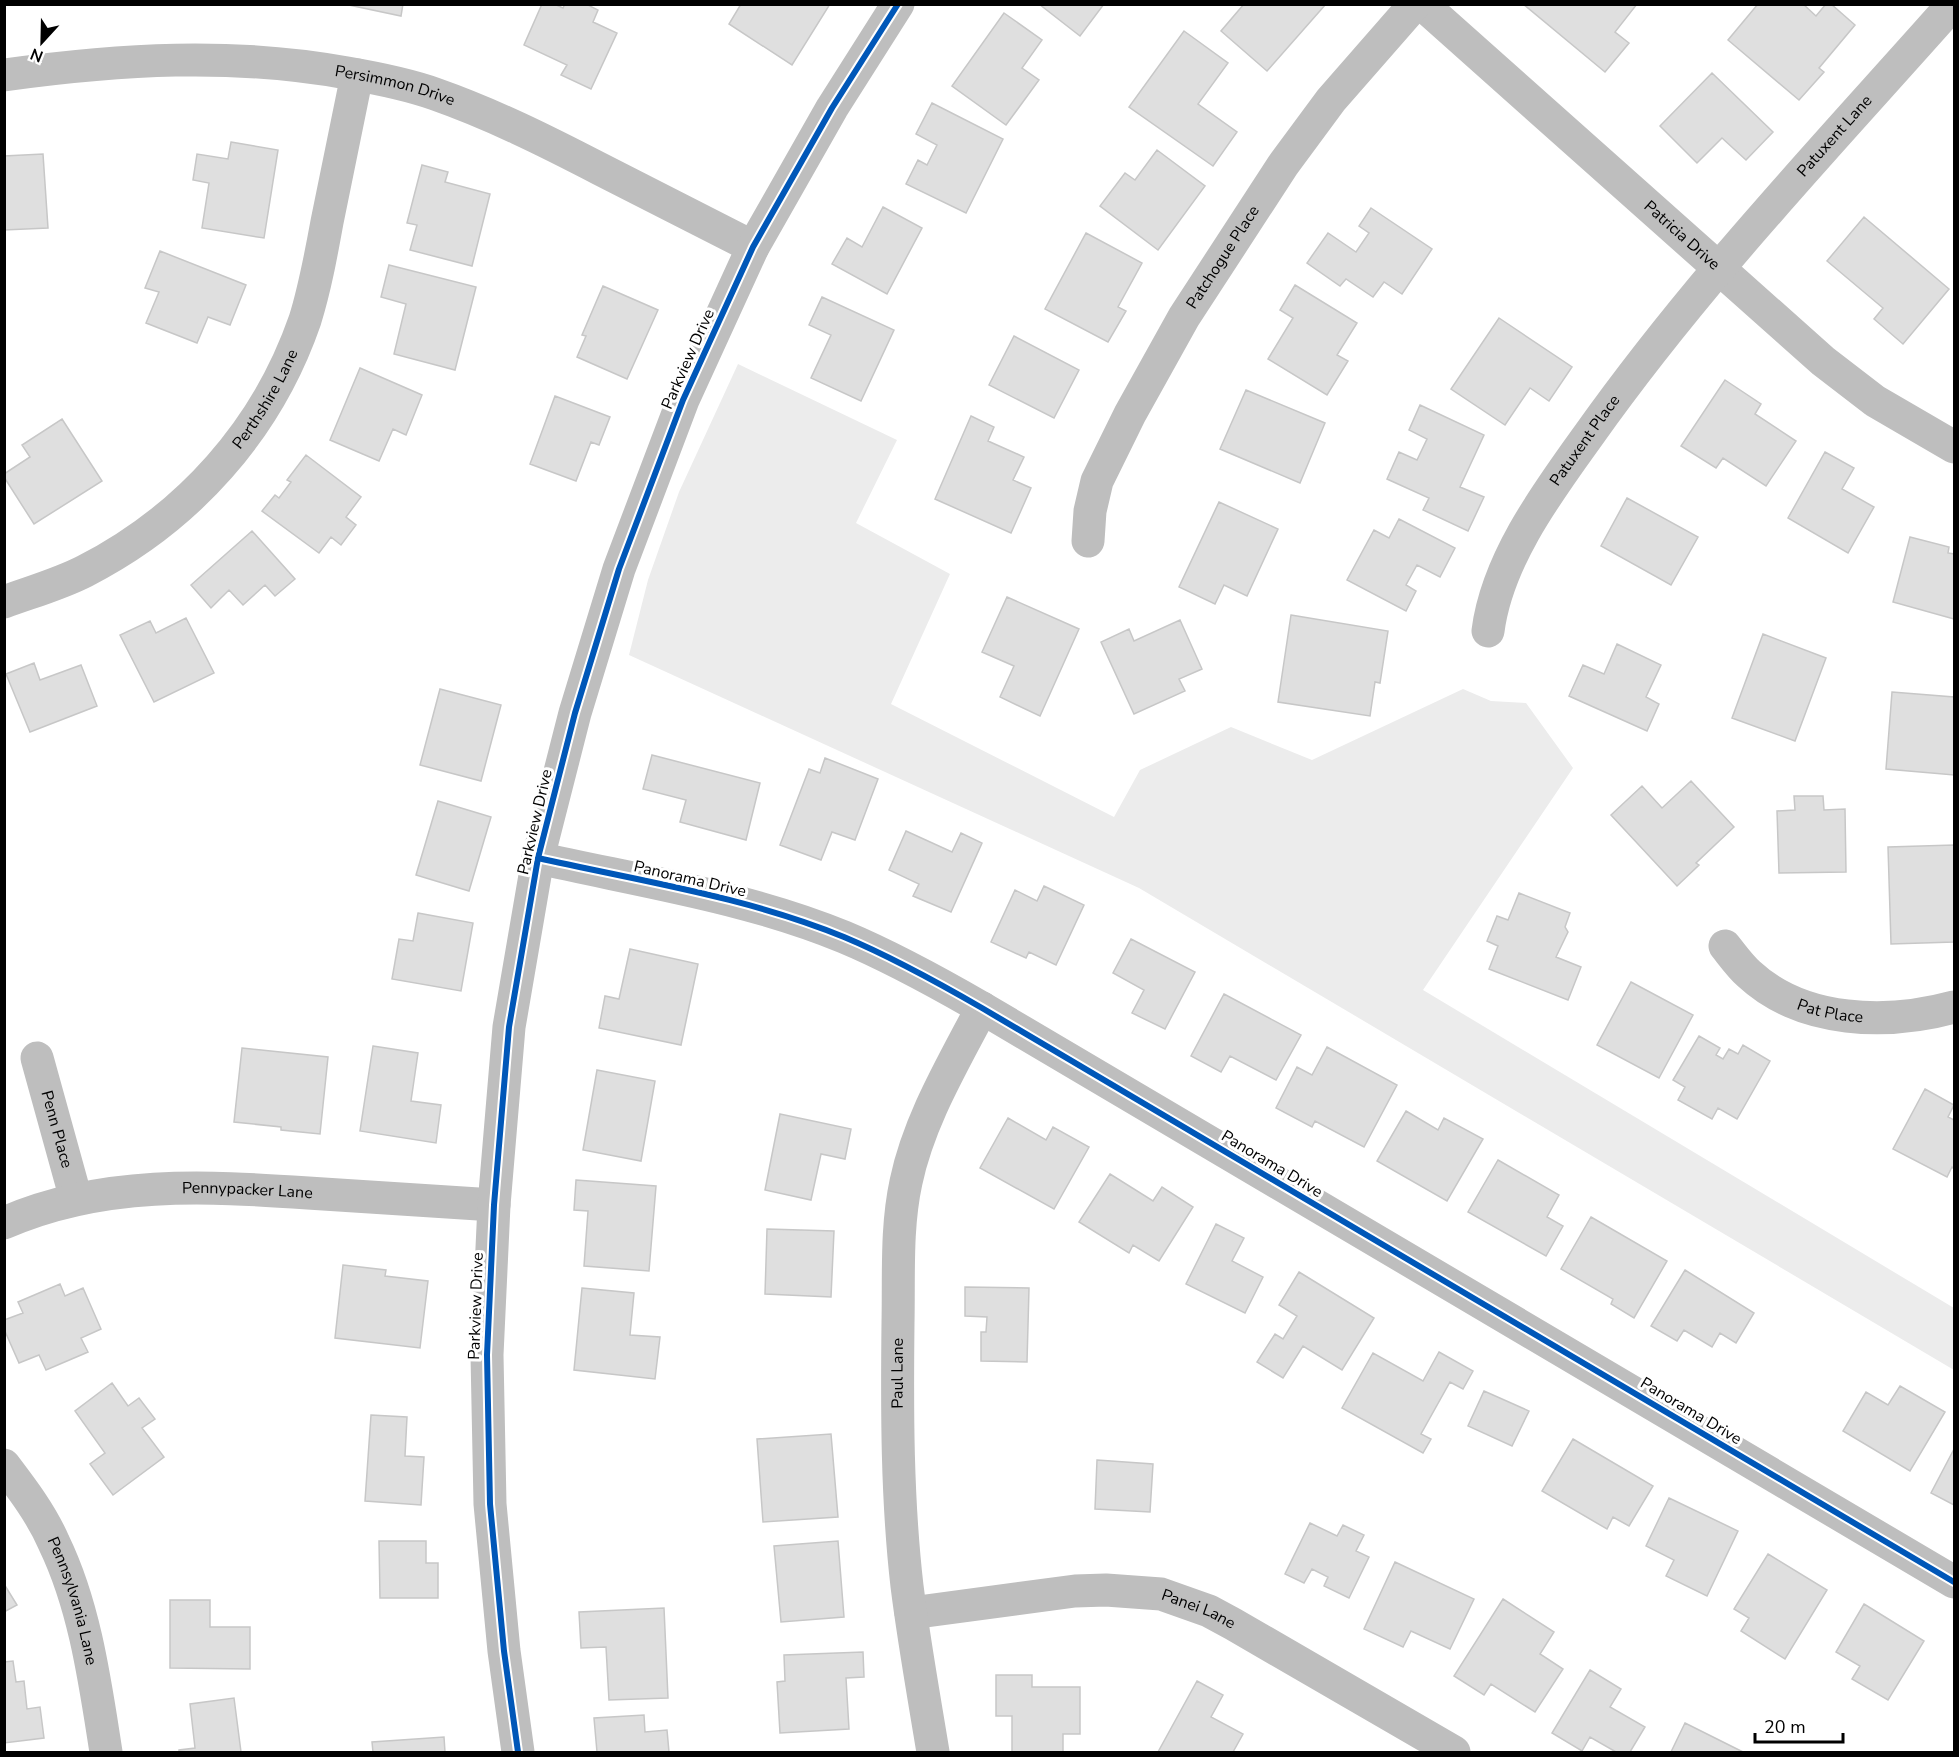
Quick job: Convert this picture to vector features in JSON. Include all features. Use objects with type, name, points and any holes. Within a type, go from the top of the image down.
[{"type":"street","name":"Parkview Drive","points":[[518,1752],[504,1651],[490,1504],[487,1355],[494,1205],[509,1028],[538,858],[575,713],[619,569],[683,400],[753,247],[832,108],[898,4]]},
{"type":"street","name":"Patchogue Place","points":[[1088,542],[1090,511],[1097,481],[1130,414],[1184,317],[1277,174],[1331,100],[1415,4]]},
{"type":"street","name":"Patricia Drive","points":[[1422,4],[1846,381],[1893,412],[1954,447]]},
{"type":"street","name":"Patuxent Lane","points":[[1718,269],[1953,4]]},
{"type":"street","name":"Persimmon Drive","points":[[4,75],[94,63],[195,59],[276,62],[357,75],[415,88],[470,107],[535,135],[753,247]]},
{"type":"street","name":"Perthshire Lane","points":[[4,602],[83,572],[151,531],[169,518],[206,482],[257,420],[281,376],[310,302],[357,75]]},
{"type":"street","name":"Patuxent Place","points":[[1488,631],[1495,594],[1507,563],[1546,497],[1624,385],[1718,269]]},
{"type":"street","name":"Panorama Drive","points":[[538,858],[721,899],[798,921],[882,954],[982,1008],[1954,1582]]},
{"type":"street","name":"Pat Place","points":[[1725,946],[1743,969],[1762,985],[1796,1002],[1826,1012],[1854,1018],[1886,1018],[1954,1007]]},
{"type":"street","name":"Paul Lane","points":[[933,1752],[911,1613],[901,1516],[896,1427],[902,1206],[921,1131],[932,1104],[982,1008]]},
{"type":"street","name":"Penn Place","points":[[37,1058],[76,1199]]},
{"type":"street","name":"Pennypacker Lane","points":[[4,1224],[46,1207],[76,1199],[143,1189],[202,1187],[494,1205]]},
{"type":"street","name":"Pennsylvania Lane","points":[[4,1465],[38,1514],[54,1541],[68,1573],[97,1695],[106,1752]]},
{"type":"street","name":"Panei Lane","points":[[911,1613],[1075,1591],[1114,1590],[1161,1594],[1186,1602],[1233,1624],[1454,1752]]},
{"type":"shaded area","points":[[738,364],[897,440],[856,523],[950,574],[891,704],[1114,817],[1140,770],[1231,727],[1312,760],[1463,689],[1491,701],[1526,703],[1573,768],[1423,990],[1954,1308],[1954,1370],[1139,888],[629,655],[648,580],[679,492]]},
{"type":"building","points":[[344,4],[403,4],[401,16]]},
{"type":"building","points":[[542,4],[554,4],[563,8],[565,4],[586,4],[598,10],[593,22],[617,33],[591,89],[561,75],[567,65],[524,45]]},
{"type":"building","points":[[741,4],[830,4],[792,65],[729,24]]},
{"type":"building","points":[[1039,4],[1104,4],[1080,36]]},
{"type":"building","points":[[1244,4],[1326,4],[1267,71],[1221,31]]},
{"type":"building","points":[[1523,4],[1637,4],[1615,32],[1629,43],[1605,72]]},
{"type":"building","points":[[1758,4],[1803,4],[1816,16],[1826,4],[1831,4],[1855,25],[1819,68],[1824,72],[1799,100],[1728,40]]},
{"type":"building","points":[[1004,13],[1042,40],[1022,68],[1039,80],[1006,125],[952,86]]},
{"type":"building","points":[[1184,31],[1228,63],[1198,104],[1237,132],[1213,166],[1129,107]]},
{"type":"building","points":[[1712,73],[1773,132],[1746,160],[1722,138],[1697,163],[1660,126]]},
{"type":"building","points":[[932,103],[1003,139],[966,213],[906,184],[918,160],[927,165],[937,145],[916,134]]},
{"type":"building","points":[[231,142],[278,150],[264,238],[202,228],[209,183],[193,180],[197,154],[228,159]]},
{"type":"building","points":[[1157,150],[1205,186],[1158,250],[1100,206],[1125,173],[1135,180]]},
{"type":"building","points":[[43,154],[48,228],[4,230],[4,156]]},
{"type":"building","points":[[422,165],[448,172],[445,182],[490,194],[472,266],[410,250],[417,225],[407,223]]},
{"type":"building","points":[[883,207],[922,228],[887,294],[832,264],[847,238],[862,247]]},
{"type":"building","points":[[1371,208],[1432,249],[1402,294],[1384,282],[1373,297],[1346,279],[1340,286],[1307,263],[1328,233],[1356,252],[1369,233],[1359,226]]},
{"type":"building","points":[[1864,217],[1949,289],[1903,344],[1874,319],[1883,308],[1827,261]]},
{"type":"building","points":[[1086,233],[1142,263],[1118,307],[1126,311],[1108,342],[1045,309]]},
{"type":"building","points":[[160,251],[246,285],[230,325],[208,317],[197,343],[146,323],[159,292],[145,288]]},
{"type":"building","points":[[389,265],[476,287],[455,370],[394,354],[406,304],[381,297]]},
{"type":"building","points":[[1295,285],[1357,323],[1337,355],[1348,361],[1327,395],[1268,359],[1293,318],[1280,310]]},
{"type":"building","points":[[603,286],[658,310],[627,379],[577,357],[586,336],[582,335]]},
{"type":"building","points":[[822,297],[894,330],[861,401],[811,378],[831,335],[809,325]]},
{"type":"building","points":[[1499,318],[1572,367],[1549,401],[1530,388],[1505,425],[1451,389]]},
{"type":"building","points":[[1014,336],[1079,370],[1054,418],[989,385]]},
{"type":"building","points":[[360,368],[422,395],[406,435],[393,429],[379,461],[330,440]]},
{"type":"building","points":[[1725,380],[1761,404],[1755,414],[1796,441],[1766,486],[1723,458],[1716,468],[1681,446]]},
{"type":"building","points":[[1246,390],[1325,423],[1300,483],[1220,449]]},
{"type":"building","points":[[555,396],[610,417],[599,445],[591,442],[576,481],[530,464]]},
{"type":"building","points":[[1420,405],[1484,435],[1460,487],[1484,497],[1468,531],[1423,510],[1429,498],[1387,479],[1399,452],[1417,460],[1427,439],[1409,430]]},
{"type":"building","points":[[971,416],[994,427],[988,441],[1024,457],[1013,480],[1031,488],[1011,533],[935,499]]},
{"type":"building","points":[[62,419],[102,481],[34,524],[4,474],[30,457],[22,445]]},
{"type":"building","points":[[1825,452],[1854,468],[1842,489],[1874,507],[1848,553],[1788,518]]},
{"type":"building","points":[[306,455],[361,497],[346,517],[356,525],[341,545],[331,537],[319,553],[262,511],[275,495],[279,498],[291,482],[287,480]]},
{"type":"building","points":[[1627,498],[1698,537],[1671,585],[1601,546]]},
{"type":"building","points":[[1219,502],[1278,529],[1247,596],[1224,585],[1215,604],[1179,587]]},
{"type":"building","points":[[1399,519],[1455,548],[1440,577],[1417,565],[1406,585],[1416,591],[1406,611],[1347,580],[1374,530],[1389,538]]},
{"type":"building","points":[[252,531],[295,579],[275,596],[265,585],[243,605],[229,590],[211,608],[191,585]]},
{"type":"building","points":[[1910,537],[1949,547],[1948,553],[1954,554],[1954,619],[1893,602]]},
{"type":"building","points":[[1007,597],[1079,629],[1040,716],[1000,697],[1014,666],[982,652]]},
{"type":"building","points":[[1291,615],[1388,631],[1380,683],[1375,682],[1370,716],[1278,702]]},
{"type":"building","points":[[186,618],[214,673],[154,702],[120,635],[150,621],[156,633]]},
{"type":"building","points":[[1180,620],[1202,669],[1179,679],[1185,691],[1134,714],[1101,642],[1129,629],[1134,641]]},
{"type":"building","points":[[1763,634],[1826,658],[1795,741],[1732,718]]},
{"type":"building","points":[[1617,644],[1661,665],[1646,697],[1659,704],[1647,731],[1569,696],[1583,665],[1604,674]]},
{"type":"building","points":[[34,663],[40,680],[81,665],[97,706],[30,732],[6,674]]},
{"type":"building","points":[[440,689],[501,705],[481,781],[420,765]]},
{"type":"building","points":[[1892,692],[1954,697],[1954,775],[1886,769]]},
{"type":"building","points":[[652,755],[760,783],[746,840],[680,822],[686,800],[643,789]]},
{"type":"building","points":[[825,758],[878,779],[855,840],[832,832],[821,860],[780,845],[809,769],[820,773]]},
{"type":"building","points":[[1691,781],[1734,827],[1696,863],[1699,865],[1677,886],[1611,815],[1642,786],[1662,808]]},
{"type":"building","points":[[1794,796],[1823,796],[1824,810],[1845,809],[1846,872],[1779,873],[1777,811],[1795,810]]},
{"type":"building","points":[[438,801],[491,817],[469,891],[416,875]]},
{"type":"building","points":[[906,831],[952,852],[961,833],[982,843],[951,912],[913,896],[919,884],[889,870]]},
{"type":"building","points":[[1954,845],[1954,942],[1891,944],[1888,847]]},
{"type":"building","points":[[1044,886],[1084,905],[1056,965],[1029,952],[1026,958],[991,942],[1015,890],[1037,901]]},
{"type":"building","points":[[1519,893],[1570,913],[1565,927],[1568,932],[1556,957],[1581,967],[1568,1000],[1489,969],[1498,946],[1487,941],[1497,916],[1508,920]]},
{"type":"building","points":[[418,913],[473,923],[461,991],[392,979],[399,939],[413,941]]},
{"type":"building","points":[[1131,939],[1195,972],[1165,1029],[1132,1013],[1144,990],[1113,973]]},
{"type":"building","points":[[630,949],[698,964],[681,1045],[599,1028],[605,996],[619,999]]},
{"type":"building","points":[[1631,982],[1693,1015],[1659,1078],[1597,1045]]},
{"type":"building","points":[[1224,994],[1301,1035],[1276,1080],[1230,1056],[1221,1072],[1191,1056]]},
{"type":"building","points":[[1699,1036],[1720,1048],[1716,1055],[1723,1059],[1729,1049],[1738,1054],[1743,1045],[1770,1061],[1737,1119],[1718,1108],[1712,1119],[1678,1100],[1685,1087],[1673,1080]]},
{"type":"building","points":[[373,1046],[418,1053],[411,1101],[441,1105],[436,1143],[360,1131]]},
{"type":"building","points":[[1327,1047],[1397,1085],[1364,1147],[1315,1121],[1312,1127],[1276,1108],[1297,1067],[1312,1075]]},
{"type":"building","points":[[242,1048],[328,1057],[320,1134],[234,1122]]},
{"type":"building","points":[[597,1070],[655,1081],[641,1161],[583,1150]]},
{"type":"building","points":[[1925,1089],[1954,1105],[1948,1117],[1954,1120],[1954,1169],[1952,1167],[1947,1177],[1893,1149]]},
{"type":"building","points":[[1406,1111],[1438,1130],[1444,1118],[1483,1139],[1447,1201],[1377,1161]]},
{"type":"building","points":[[780,1114],[851,1129],[845,1159],[821,1154],[811,1200],[765,1190]]},
{"type":"building","points":[[1008,1118],[1046,1140],[1053,1127],[1089,1147],[1054,1209],[980,1168]]},
{"type":"building","points":[[1498,1160],[1559,1195],[1547,1217],[1563,1226],[1546,1256],[1468,1212]]},
{"type":"building","points":[[1110,1174],[1153,1201],[1162,1187],[1193,1207],[1159,1261],[1133,1245],[1129,1253],[1079,1222]]},
{"type":"building","points":[[576,1180],[656,1186],[649,1271],[584,1266],[588,1211],[574,1210]]},
{"type":"building","points":[[1591,1217],[1667,1261],[1634,1318],[1611,1304],[1613,1299],[1561,1269]]},
{"type":"building","points":[[1216,1224],[1244,1238],[1232,1261],[1263,1277],[1245,1313],[1186,1284]]},
{"type":"building","points":[[767,1229],[834,1231],[831,1297],[765,1294]]},
{"type":"building","points":[[343,1265],[386,1270],[385,1276],[428,1281],[420,1348],[335,1338]]},
{"type":"building","points":[[1685,1270],[1754,1313],[1736,1343],[1720,1333],[1712,1347],[1684,1330],[1677,1341],[1651,1326]]},
{"type":"building","points":[[1299,1272],[1374,1318],[1342,1370],[1303,1346],[1283,1378],[1257,1362],[1275,1334],[1283,1339],[1297,1316],[1279,1305]]},
{"type":"building","points":[[60,1284],[65,1296],[83,1288],[101,1329],[81,1338],[88,1352],[46,1370],[39,1355],[19,1363],[4,1329],[4,1320],[23,1313],[18,1302]]},
{"type":"building","points":[[965,1287],[1029,1288],[1027,1362],[981,1361],[981,1332],[986,1332],[987,1317],[965,1316]]},
{"type":"building","points":[[582,1288],[634,1293],[630,1335],[660,1337],[655,1379],[574,1370]]},
{"type":"building","points":[[1439,1352],[1473,1371],[1463,1389],[1450,1382],[1421,1434],[1431,1439],[1423,1453],[1342,1408],[1373,1353],[1423,1381]]},
{"type":"building","points":[[112,1383],[128,1406],[139,1398],[155,1419],[142,1428],[164,1457],[113,1495],[90,1464],[105,1453],[75,1411]]},
{"type":"building","points":[[1900,1386],[1945,1412],[1910,1471],[1843,1431],[1866,1392],[1888,1405]]},
{"type":"building","points":[[1484,1391],[1529,1411],[1512,1446],[1468,1426]]},
{"type":"building","points":[[371,1415],[407,1417],[405,1456],[424,1457],[421,1505],[365,1501]]},
{"type":"building","points":[[831,1434],[838,1517],[763,1522],[757,1439]]},
{"type":"building","points":[[1573,1439],[1653,1486],[1629,1526],[1613,1517],[1607,1529],[1542,1491]]},
{"type":"building","points":[[1954,1449],[1954,1505],[1931,1493]]},
{"type":"building","points":[[1097,1460],[1153,1464],[1150,1512],[1095,1509]]},
{"type":"building","points":[[1669,1498],[1738,1531],[1707,1596],[1666,1576],[1674,1560],[1646,1546]]},
{"type":"building","points":[[1310,1523],[1337,1536],[1343,1525],[1364,1535],[1356,1551],[1369,1557],[1349,1598],[1324,1586],[1328,1577],[1312,1569],[1304,1583],[1285,1574]]},
{"type":"building","points":[[379,1541],[426,1541],[426,1563],[438,1563],[438,1598],[380,1598]]},
{"type":"building","points":[[838,1541],[844,1617],[781,1622],[774,1546]]},
{"type":"building","points":[[1768,1554],[1827,1590],[1785,1659],[1741,1631],[1749,1618],[1734,1609]]},
{"type":"building","points":[[1395,1562],[1474,1599],[1450,1649],[1411,1631],[1403,1647],[1364,1629]]},
{"type":"building","points":[[4,1584],[17,1605],[4,1612]]},
{"type":"building","points":[[1503,1599],[1554,1632],[1540,1654],[1563,1669],[1535,1712],[1491,1684],[1484,1695],[1454,1676]]},
{"type":"building","points":[[170,1600],[210,1600],[210,1627],[250,1627],[250,1669],[170,1668]]},
{"type":"building","points":[[1864,1604],[1924,1641],[1888,1700],[1852,1679],[1860,1666],[1836,1652]]},
{"type":"building","points":[[664,1608],[668,1698],[609,1700],[606,1647],[581,1648],[579,1612]]},
{"type":"building","points":[[863,1652],[864,1677],[846,1678],[849,1729],[780,1733],[777,1682],[785,1681],[784,1655]]},
{"type":"building","points":[[13,1661],[16,1682],[24,1681],[27,1709],[40,1707],[44,1738],[4,1743],[4,1662]]},
{"type":"building","points":[[1590,1670],[1621,1689],[1610,1707],[1645,1727],[1630,1752],[1616,1752],[1590,1737],[1582,1751],[1552,1733]]},
{"type":"building","points":[[996,1675],[1032,1675],[1032,1687],[1080,1687],[1080,1734],[1063,1734],[1063,1752],[1012,1752],[1012,1716],[996,1716]]},
{"type":"building","points":[[1197,1681],[1223,1695],[1211,1717],[1243,1734],[1233,1752],[1158,1752]]},
{"type":"building","points":[[234,1698],[241,1752],[179,1752],[179,1750],[195,1748],[190,1704]]},
{"type":"building","points":[[644,1715],[645,1732],[667,1730],[669,1752],[597,1752],[594,1718]]},
{"type":"building","points":[[1685,1723],[1743,1752],[1671,1752]]},
{"type":"building","points":[[444,1737],[445,1752],[373,1752],[372,1742]]},
{"type":"cycle path","points":[[518,1752],[504,1651],[490,1504],[487,1355],[494,1205],[509,1027],[538,858],[575,713],[619,569],[683,400],[753,247],[832,108],[898,4]]},
{"type":"cycle path","points":[[538,858],[693,891],[770,911],[844,937],[897,961],[982,1008],[1954,1582]]}]
